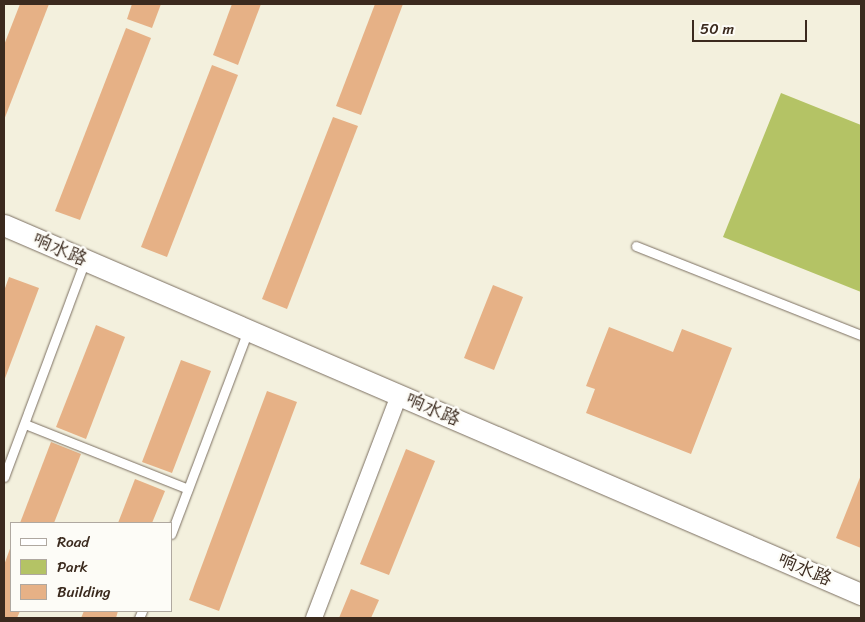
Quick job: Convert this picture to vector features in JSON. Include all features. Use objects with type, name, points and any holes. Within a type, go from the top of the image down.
[{"type":"street","name":"响水路","points":[[4,225],[861,594]]},
{"type":"street","points":[[314,618],[398,395]]},
{"type":"lane","points":[[636,246],[861,335]]},
{"type":"lane","points":[[4,477],[85,260]]},
{"type":"lane","points":[[172,531],[248,330]]},
{"type":"lane","points":[[25,424],[188,489]]},
{"type":"green space","points":[[781,93],[861,125],[861,292],[723,237]]},
{"type":"building","points":[[20,4],[49,4],[4,120],[4,45]]},
{"type":"building","points":[[132,4],[161,4],[152,28],[127,19]]},
{"type":"building","points":[[232,4],[261,4],[238,65],[213,55]]},
{"type":"building","points":[[375,4],[403,4],[361,115],[336,106]]},
{"type":"building","points":[[126,28],[151,38],[80,220],[55,211]]},
{"type":"building","points":[[212,65],[238,75],[167,257],[141,247]]},
{"type":"building","points":[[333,117],[358,126],[287,309],[262,299]]},
{"type":"building","points":[[9,277],[39,288],[4,381],[4,291]]},
{"type":"building","points":[[493,285],[523,297],[494,370],[464,358]]},
{"type":"building","points":[[96,325],[125,337],[86,439],[56,427]]},
{"type":"building","points":[[609,327],[673,352],[682,329],[732,348],[691,454],[586,413],[595,389],[586,386]]},
{"type":"building","points":[[181,360],[211,371],[172,473],[142,462]]},
{"type":"building","points":[[267,391],[297,402],[219,611],[189,600]]},
{"type":"building","points":[[51,442],[81,454],[54,522],[20,522]]},
{"type":"building","points":[[406,449],[435,461],[389,575],[360,564]]},
{"type":"building","points":[[861,475],[861,548],[836,538]]},
{"type":"building","points":[[135,479],[165,491],[152,522],[118,522]]},
{"type":"building","points":[[10,549],[10,612],[20,612],[17,618],[4,618],[4,565]]},
{"type":"building","points":[[351,589],[379,600],[371,618],[339,618]]},
{"type":"building","points":[[84,612],[118,612],[116,618],[81,618]]}]
